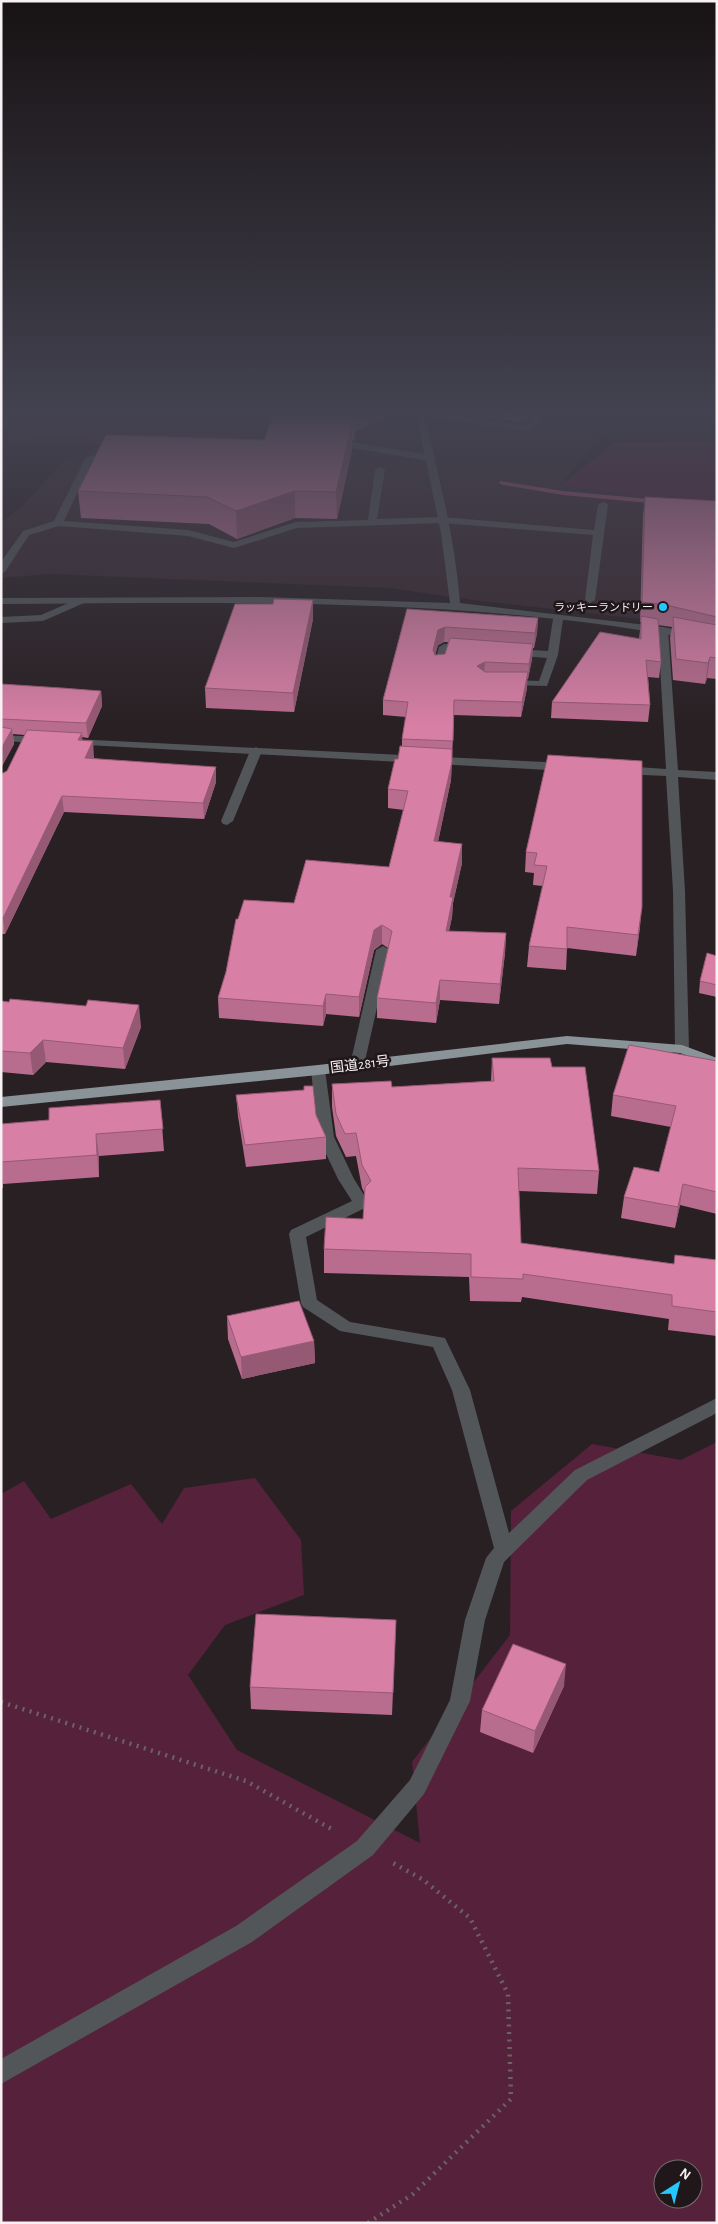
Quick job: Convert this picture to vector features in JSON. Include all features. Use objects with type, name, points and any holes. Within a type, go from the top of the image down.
[{"type":"highway","name":"国道281号","points":[[1,1102],[318,1070],[566,1040],[682,1049],[717,1063]]},
{"type":"street","points":[[58,523],[60,518]]},
{"type":"street","points":[[372,522],[373,518]]},
{"type":"street","points":[[590,600],[601,518]]},
{"type":"street","points":[[1,570],[26,533],[58,523],[188,533],[234,545],[296,525],[372,522],[442,520],[598,533]]},
{"type":"street","points":[[442,520],[449,542],[455,606]]},
{"type":"street","points":[[1,601],[262,600],[455,606],[663,630],[717,641]]},
{"type":"street","points":[[1,620],[43,618],[80,601]]},
{"type":"street","points":[[494,682],[543,684],[553,656],[558,619]]},
{"type":"street","points":[[663,630],[679,891],[682,1049]]},
{"type":"street","points":[[439,666],[444,647],[474,649]]},
{"type":"street","points":[[504,652],[553,656]]},
{"type":"street","points":[[1,738],[583,768]]},
{"type":"street","points":[[16,755],[24,739]]},
{"type":"street","points":[[227,821],[256,751]]},
{"type":"street","points":[[612,770],[717,776]]},
{"type":"street","points":[[358,1065],[383,950]]},
{"type":"street","points":[[318,1070],[326,1137],[360,1203],[297,1234],[309,1302],[346,1327],[439,1342],[462,1390],[504,1550]]},
{"type":"street","points":[[1,2072],[244,1934],[365,1848],[417,1787],[460,1701],[475,1620],[496,1558],[581,1476],[717,1405]]},
{"type":"path","points":[[1,1702],[246,1781],[422,1879],[470,1918],[508,1994],[512,2099],[413,2194],[368,2223]]},
{"type":"shaded area","points":[[7,518],[715,518],[693,625],[472,600],[390,588],[50,574],[1,578],[1,522]]},
{"type":"shaded area","points":[[717,1442],[717,2223],[1,2223],[1,1494],[24,1481],[51,1519],[131,1484],[162,1524],[184,1488],[255,1478],[301,1540],[304,1595],[225,1625],[188,1675],[237,1750],[420,1843],[412,1762],[510,1635],[511,1511],[592,1444],[681,1460]]},
{"type":"building","points":[[644,518],[717,518],[717,617],[666,605],[642,602]]},
{"type":"building","points":[[274,599],[313,600],[293,693],[205,688],[235,604],[273,604]]},
{"type":"building","points":[[407,609],[538,618],[535,633],[445,627],[438,630],[433,650],[435,655],[445,654],[450,638],[533,644],[529,664],[485,662],[477,666],[485,672],[528,672],[522,702],[454,700],[453,741],[402,739],[408,702],[383,700]]},
{"type":"building","points":[[641,616],[658,619],[661,662],[646,660],[650,705],[552,702],[600,632],[641,639]]},
{"type":"building","points":[[673,617],[717,625],[717,658],[710,657],[708,663],[676,659]]},
{"type":"building","points":[[1,684],[101,691],[86,723],[1,719]]},
{"type":"building","points":[[1,727],[12,729],[1,749]]},
{"type":"building","points":[[27,730],[82,733],[78,740],[93,741],[85,758],[216,767],[203,803],[62,796],[3,918],[1,918],[1,774],[7,771]]},
{"type":"building","points":[[400,746],[452,749],[452,762],[434,841],[462,844],[450,897],[453,897],[446,931],[506,933],[500,984],[440,980],[436,1003],[377,998],[392,931],[382,925],[374,930],[359,997],[326,994],[323,1006],[218,998],[226,972],[236,919],[238,919],[244,900],[294,903],[306,860],[389,867],[408,791],[388,789],[395,759],[398,759]]},
{"type":"building","points":[[548,755],[642,761],[642,907],[638,935],[567,927],[567,949],[529,946],[547,866],[534,865],[537,853],[526,852]]},
{"type":"building","points":[[707,953],[717,956],[717,985],[700,981]]},
{"type":"building","points":[[10,999],[86,1006],[88,1000],[139,1005],[123,1048],[43,1040],[30,1053],[1,1051],[1,1001],[9,1002]]},
{"type":"building","points":[[629,1045],[717,1061],[717,1192],[683,1184],[678,1207],[624,1197],[634,1167],[659,1172],[676,1106],[613,1095]]},
{"type":"building","points":[[492,1058],[550,1058],[552,1067],[585,1067],[599,1171],[518,1168],[521,1243],[674,1264],[675,1255],[717,1260],[717,1312],[672,1306],[672,1295],[523,1274],[523,1279],[471,1277],[471,1254],[324,1249],[326,1217],[363,1219],[365,1187],[371,1181],[362,1165],[356,1133],[345,1134],[336,1114],[332,1084],[391,1081],[392,1087],[494,1081]]},
{"type":"building","points":[[304,1086],[313,1086],[316,1115],[326,1137],[245,1145],[236,1095],[304,1090]]},
{"type":"building","points":[[160,1100],[163,1129],[96,1134],[97,1155],[1,1162],[1,1124],[49,1120],[49,1108]]},
{"type":"building","points":[[299,1301],[314,1341],[241,1357],[227,1316]]},
{"type":"building","points":[[256,1614],[396,1620],[393,1693],[250,1687]]},
{"type":"building","points":[[513,1644],[566,1664],[535,1731],[482,1710]]},
{"type":"place","name":"ラッキーランドリー","points":[[663,607]]}]
